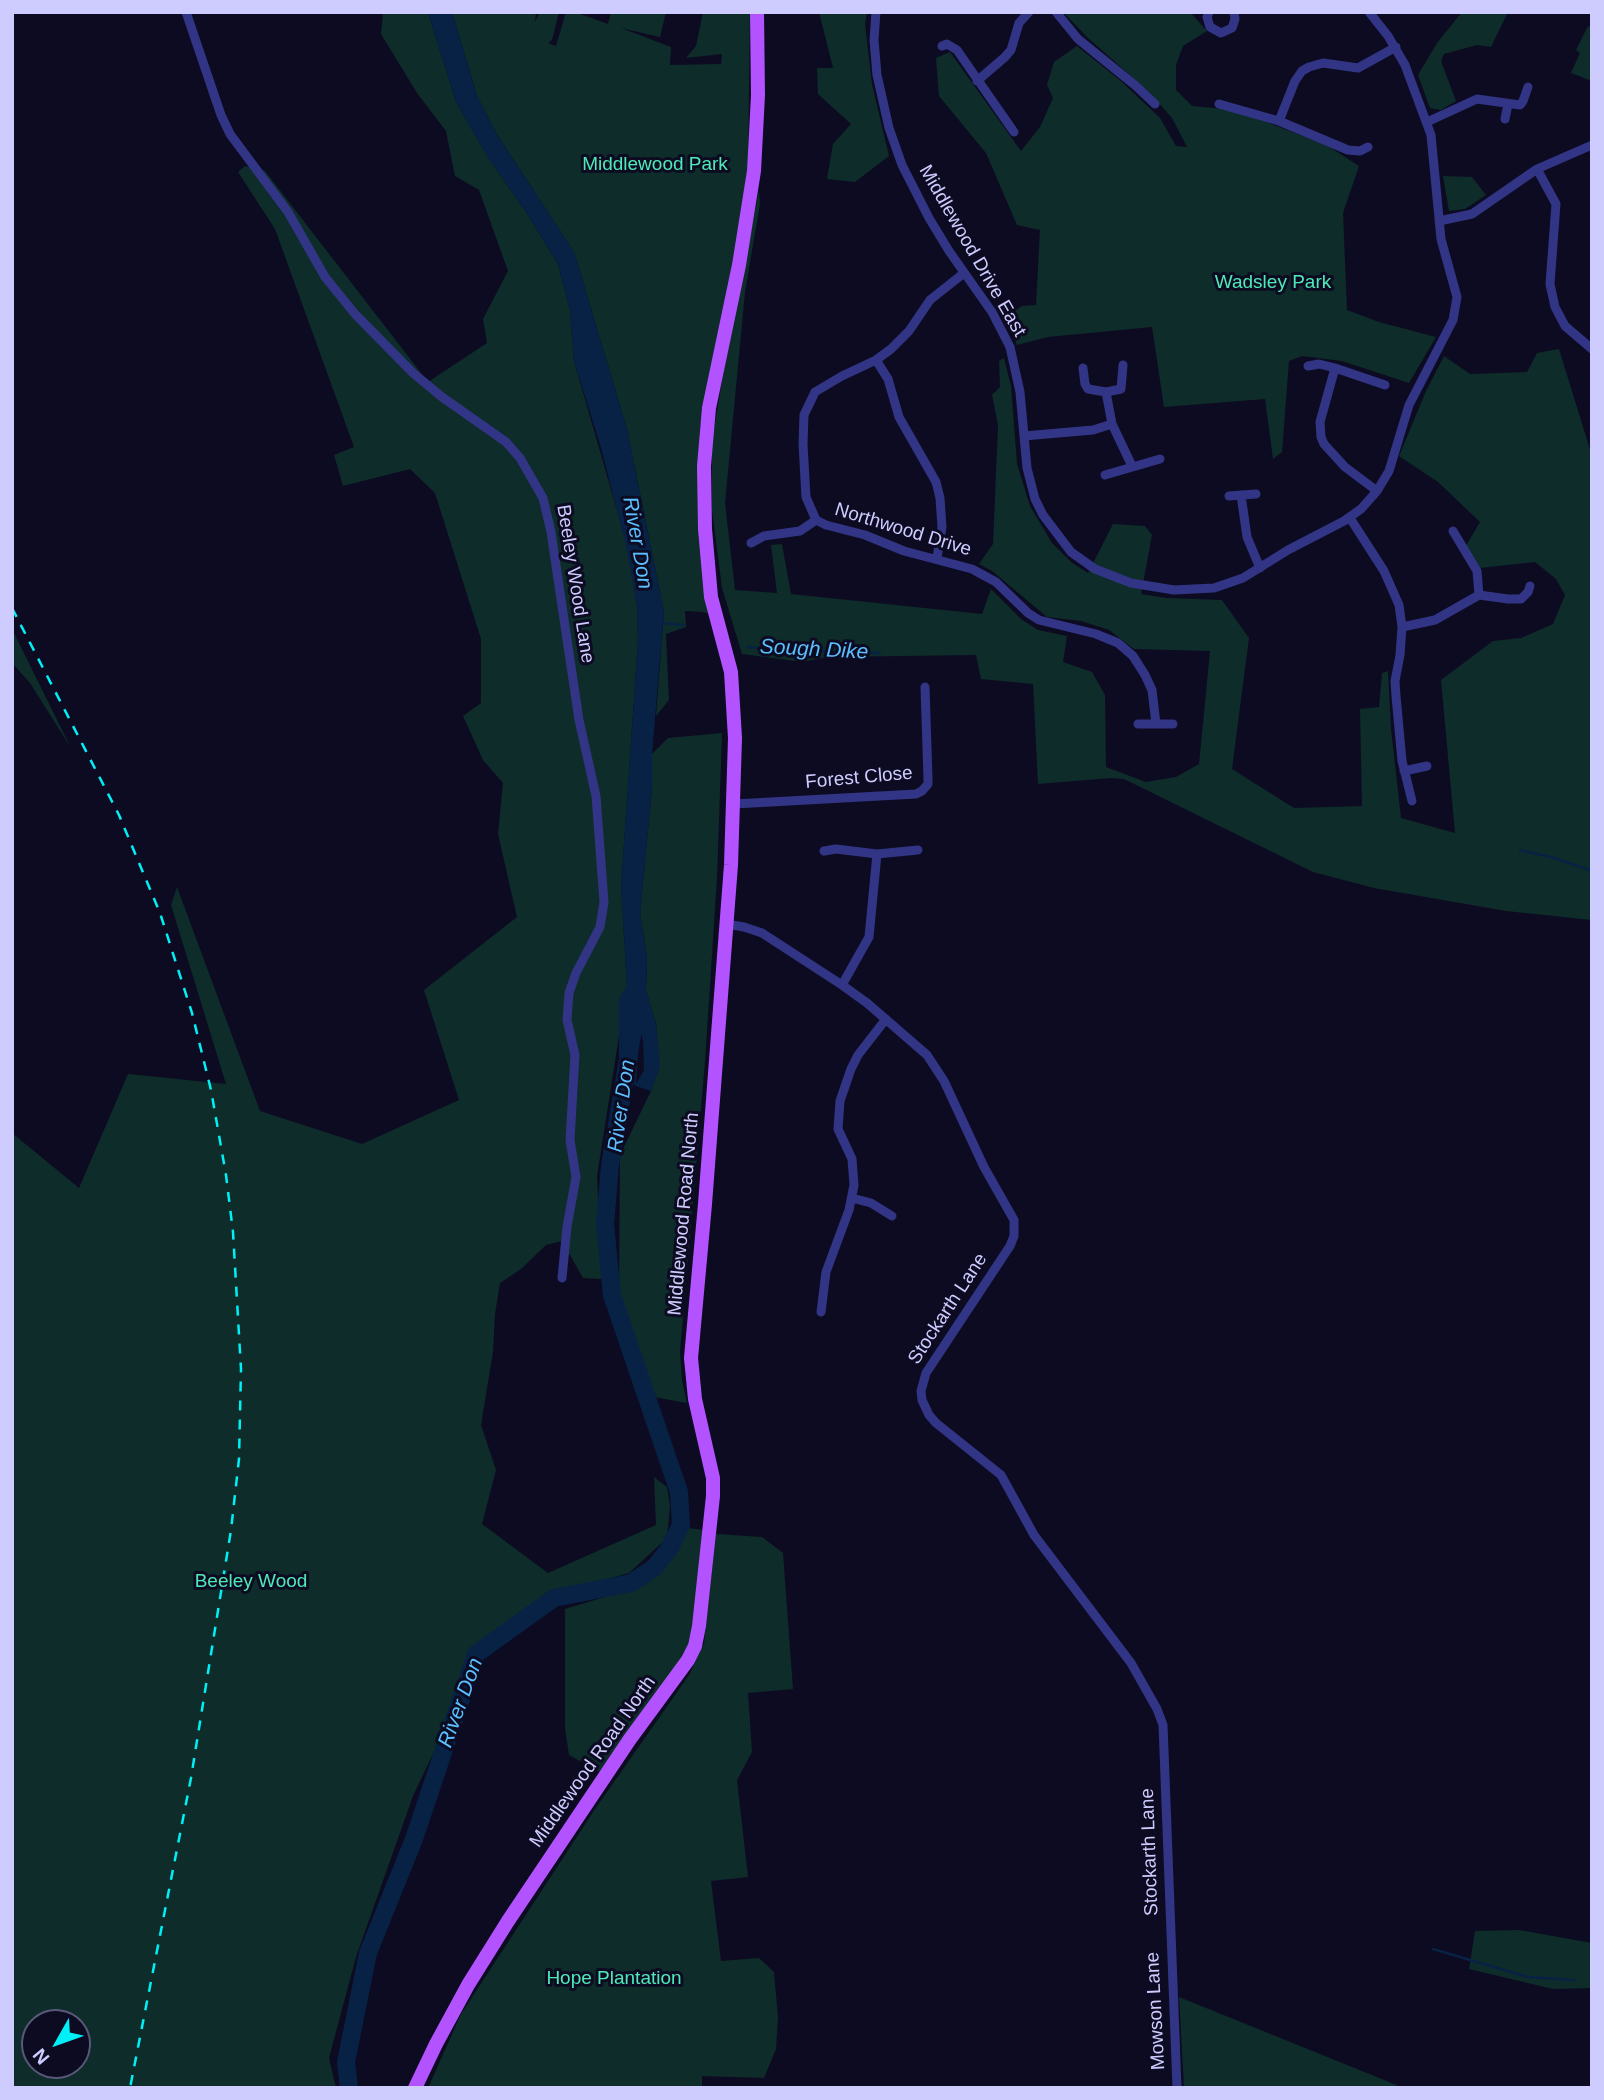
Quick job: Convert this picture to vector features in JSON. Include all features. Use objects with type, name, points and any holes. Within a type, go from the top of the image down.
[{"type":"main road","name":"Middlewood Road North","points":[[415,2088],[468,1985],[508,1921],[695,1646],[702,1602],[713,1478],[695,1399],[691,1358],[734,804],[734,705],[731,672],[711,597],[704,483],[709,408],[739,265],[754,162],[758,95],[757,12]]},
{"type":"street","name":"Beeley Wood Lane","points":[[186,12],[220,115],[230,134],[288,212],[325,277],[355,314],[413,373],[506,442],[520,458],[543,498],[551,532],[579,720],[596,796],[604,902],[600,927],[576,973],[569,993],[567,1020],[575,1055],[570,1140],[576,1177],[566,1227],[562,1278]]},
{"type":"street","name":"Middlewood Drive East","points":[[876,12],[874,40],[877,75],[891,135],[913,189],[929,218],[992,312],[1010,347],[1019,385],[1030,484],[1043,515],[1071,552],[1095,569],[1146,587],[1199,590],[1227,585],[1350,518],[1377,491],[1389,471],[1409,405],[1453,320],[1457,297],[1439,221],[1433,149],[1427,122],[1396,47],[1369,12]]},
{"type":"street","points":[[977,81],[1005,57],[1019,23],[1029,12]]},
{"type":"street","points":[[1056,12],[1078,40],[1155,104]]},
{"type":"street","points":[[1209,12],[1207,18],[1210,27],[1221,33],[1232,28],[1234,12]]},
{"type":"street","points":[[942,46],[947,44],[957,50],[1014,132]]},
{"type":"street","points":[[1279,121],[1295,81],[1302,71],[1323,63],[1358,68],[1396,47]]},
{"type":"street","points":[[1427,122],[1477,99],[1520,104],[1528,87]]},
{"type":"street","points":[[1219,104],[1279,121],[1348,150],[1368,147]]},
{"type":"street","points":[[1505,119],[1508,104]]},
{"type":"street","points":[[1439,221],[1472,214],[1537,169],[1592,145]]},
{"type":"street","points":[[1537,169],[1556,204],[1550,269],[1552,295],[1565,326],[1592,349]]},
{"type":"street","name":"Northwood Drive","points":[[964,273],[930,300],[909,331],[876,360],[823,386],[815,393],[807,405],[803,425],[806,497],[816,520],[826,525],[859,532],[904,551],[972,569],[996,582],[1039,620],[1101,636],[1125,648],[1140,664],[1152,690],[1156,724]]},
{"type":"street","points":[[876,360],[888,379],[899,417],[936,482],[942,527],[937,558]]},
{"type":"street","points":[[1308,366],[1313,364],[1335,368],[1385,384]]},
{"type":"street","points":[[1083,368],[1088,389],[1106,392],[1121,389],[1123,365]]},
{"type":"street","points":[[1335,368],[1320,422],[1321,437],[1324,444],[1346,467],[1377,491]]},
{"type":"street","points":[[1106,392],[1112,424],[1132,466]]},
{"type":"street","points":[[1024,436],[1093,430],[1112,424]]},
{"type":"street","points":[[1105,475],[1160,459]]},
{"type":"street","points":[[1229,496],[1256,494]]},
{"type":"street","points":[[1241,495],[1247,537],[1260,568]]},
{"type":"street","points":[[1350,518],[1373,551],[1394,591],[1402,627],[1395,681],[1400,749],[1412,801]]},
{"type":"street","name":"Northwood Drive","points":[[751,543],[764,536],[800,531],[816,520]]},
{"type":"street","points":[[1453,531],[1477,571],[1479,595]]},
{"type":"street","points":[[1402,627],[1435,620],[1479,595],[1516,600],[1524,596],[1530,586]]},
{"type":"street","name":"Forest Close","points":[[734,804],[916,794],[922,791],[929,779],[925,687]]},
{"type":"street","points":[[1138,724],[1173,724]]},
{"type":"street","points":[[1404,771],[1426,766]]},
{"type":"street","points":[[824,851],[836,849],[877,854],[918,850]]},
{"type":"street","points":[[842,985],[869,937],[877,854]]},
{"type":"street","name":"Stockarth Lane","points":[[726,924],[744,926],[762,933],[842,985],[914,1042],[935,1066],[984,1167],[1011,1213],[1015,1227],[1010,1246],[932,1362],[922,1383],[922,1400],[936,1423],[1001,1475],[1034,1535],[1131,1663],[1157,1709],[1165,1740],[1171,1933]]},
{"type":"street","points":[[821,1312],[826,1272],[852,1198],[853,1167],[838,1129],[840,1101],[858,1055],[886,1018]]},
{"type":"street","points":[[852,1198],[871,1203],[892,1216]]},
{"type":"street","name":"Mowson Lane","points":[[1171,1933],[1177,2088]]},
{"type":"green space","name":"Beeley Wood","points":[[383,12],[428,12],[456,102],[489,159],[558,264],[570,310],[574,361],[627,545],[637,606],[638,641],[621,887],[627,985],[597,1176],[602,1279],[583,1278],[562,1241],[546,1245],[521,1269],[500,1283],[493,1352],[481,1425],[496,1470],[482,1524],[548,1573],[656,1525],[654,1477],[667,1487],[670,1506],[667,1538],[629,1573],[578,1587],[501,1629],[465,1686],[413,1796],[356,1957],[329,2058],[336,2088],[12,2088],[12,1133],[79,1188],[128,1074],[226,1084],[171,905],[177,887],[260,1111],[362,1144],[459,1100],[424,990],[517,917],[498,834],[503,783],[483,760],[463,716],[481,703],[481,639],[435,493],[410,469],[343,486],[334,455],[354,447],[275,229],[238,172],[245,166],[265,171],[428,382],[487,343],[483,319],[508,271],[479,190],[455,176],[446,131],[417,93],[381,34]]},
{"type":"green space","name":"Middlewood Park","points":[[452,12],[536,12],[535,22],[540,12],[559,12],[552,40],[548,43],[556,46],[566,12],[575,12],[608,24],[611,12],[666,12],[660,37],[621,28],[671,47],[670,65],[721,64],[722,54],[686,58],[696,46],[703,12],[750,12],[748,166],[737,246],[700,427],[699,522],[711,614],[685,611],[686,627],[666,634],[669,700],[656,716],[664,612],[627,429],[574,252],[496,133],[477,96]]},
{"type":"green space","points":[[819,12],[867,12],[865,24],[872,84],[889,156],[855,182],[827,179],[833,144],[851,124],[818,94],[817,68],[833,68]]},
{"type":"green space","name":"Wadsley Park","points":[[1063,12],[1190,12],[1207,31],[1183,46],[1176,65],[1176,90],[1192,106],[1225,109],[1269,123],[1328,146],[1359,166],[1343,213],[1347,310],[1379,322],[1436,337],[1409,383],[1342,361],[1302,356],[1289,361],[1282,452],[1273,459],[1265,399],[1164,407],[1152,327],[1048,337],[1017,345],[1006,316],[1022,306],[1036,305],[1040,230],[1017,225],[986,153],[939,96],[936,58],[950,52],[1021,151],[1040,127],[1053,98],[1047,85],[1054,62],[1077,46],[1121,81],[1160,118],[1176,146],[1187,147],[1172,118],[1150,93]]},
{"type":"green space","points":[[1462,12],[1508,12],[1491,47],[1477,45],[1444,54],[1441,61],[1456,101],[1441,110],[1430,108],[1418,75],[1437,43]]},
{"type":"green space","points":[[1588,26],[1592,28],[1592,81],[1571,73],[1580,53],[1576,50]]},
{"type":"green space","points":[[1443,176],[1472,177],[1486,195],[1465,209],[1449,211]]},
{"type":"green space","points":[[759,190],[760,204],[745,292],[725,503],[735,590],[777,593],[771,545],[782,544],[791,594],[982,614],[991,589],[1021,619],[1038,630],[1067,636],[1063,662],[1092,672],[1105,695],[1106,767],[1146,782],[1176,777],[1199,764],[1210,651],[1134,649],[1109,630],[1081,621],[1047,617],[992,571],[979,564],[993,544],[998,425],[992,395],[1000,387],[999,361],[1004,358],[1011,386],[1017,464],[1030,506],[1052,543],[1071,562],[1088,573],[1113,524],[1145,526],[1152,535],[1141,594],[1222,600],[1249,638],[1232,769],[1294,808],[1362,806],[1360,709],[1379,707],[1382,673],[1388,671],[1391,729],[1401,818],[1455,833],[1441,680],[1493,641],[1521,638],[1553,624],[1565,595],[1556,579],[1535,562],[1480,568],[1466,546],[1480,522],[1438,482],[1399,456],[1444,356],[1470,374],[1527,372],[1537,353],[1559,349],[1592,456],[1592,920],[1506,911],[1374,888],[1313,872],[1124,779],[1038,784],[1033,684],[981,679],[976,655],[829,657],[802,662],[742,654],[722,588],[712,510],[712,441]]},
{"type":"green space","points":[[12,629],[71,748],[30,683],[12,663]]},
{"type":"green space","points":[[722,733],[717,878],[705,1062],[680,1351],[687,1403],[654,1397],[619,1291],[620,1155],[651,1091],[659,1067],[656,1024],[646,991],[647,957],[640,914],[652,787],[652,754],[668,738]]},
{"type":"green space","points":[[688,1528],[704,1530],[691,1638],[683,1656],[600,1772],[569,1755],[565,1728],[565,1609],[641,1586],[658,1573],[678,1551]]},
{"type":"green space","name":"Hope Plantation","points":[[716,1534],[762,1537],[783,1553],[793,1689],[748,1693],[752,1752],[737,1780],[748,1877],[711,1881],[721,1961],[759,1958],[774,1972],[778,2017],[776,2049],[764,2078],[702,2076],[702,2088],[428,2088],[461,2014],[595,1809],[689,1675],[704,1643]]},
{"type":"green space","points":[[1519,1930],[1592,1943],[1592,1988],[1553,1989],[1469,1969],[1475,1931]]},
{"type":"green space","points":[[1179,1997],[1404,2088],[1184,2088]]},
{"type":"water","points":[[428,12],[452,12],[477,96],[496,133],[574,252],[627,429],[664,612],[640,914],[647,957],[646,991],[656,1024],[660,1067],[651,1091],[636,1086],[619,1072],[619,999],[627,985],[621,887],[638,641],[637,606],[626,546],[601,448],[574,361],[570,310],[558,264],[489,159],[456,102]],"holes":[[[636,1016],[643,1041],[644,1070],[636,1084],[638,1054],[633,1030]]]},
{"type":"waterway","name":"Sough Dike","points":[[662,623],[683,625]]},
{"type":"waterway","name":"Sough Dike","points":[[747,647],[880,653]]},
{"type":"waterway","name":"Sough Dike","points":[[1520,850],[1592,871]]},
{"type":"waterway","name":"River Don","points":[[349,2088],[346,2062],[368,1953],[414,1839],[476,1654],[554,1598],[631,1583],[655,1567],[669,1549],[681,1525],[679,1492],[612,1295],[605,1224],[610,1166],[637,1006],[636,991]]},
{"type":"waterway","points":[[1433,1949],[1528,1977],[1574,1980]]},
{"type":"railway","points":[[12,608],[119,815],[160,913],[192,1013],[211,1090],[233,1232],[241,1369],[239,1459],[231,1530],[191,1778],[130,2088]]}]
